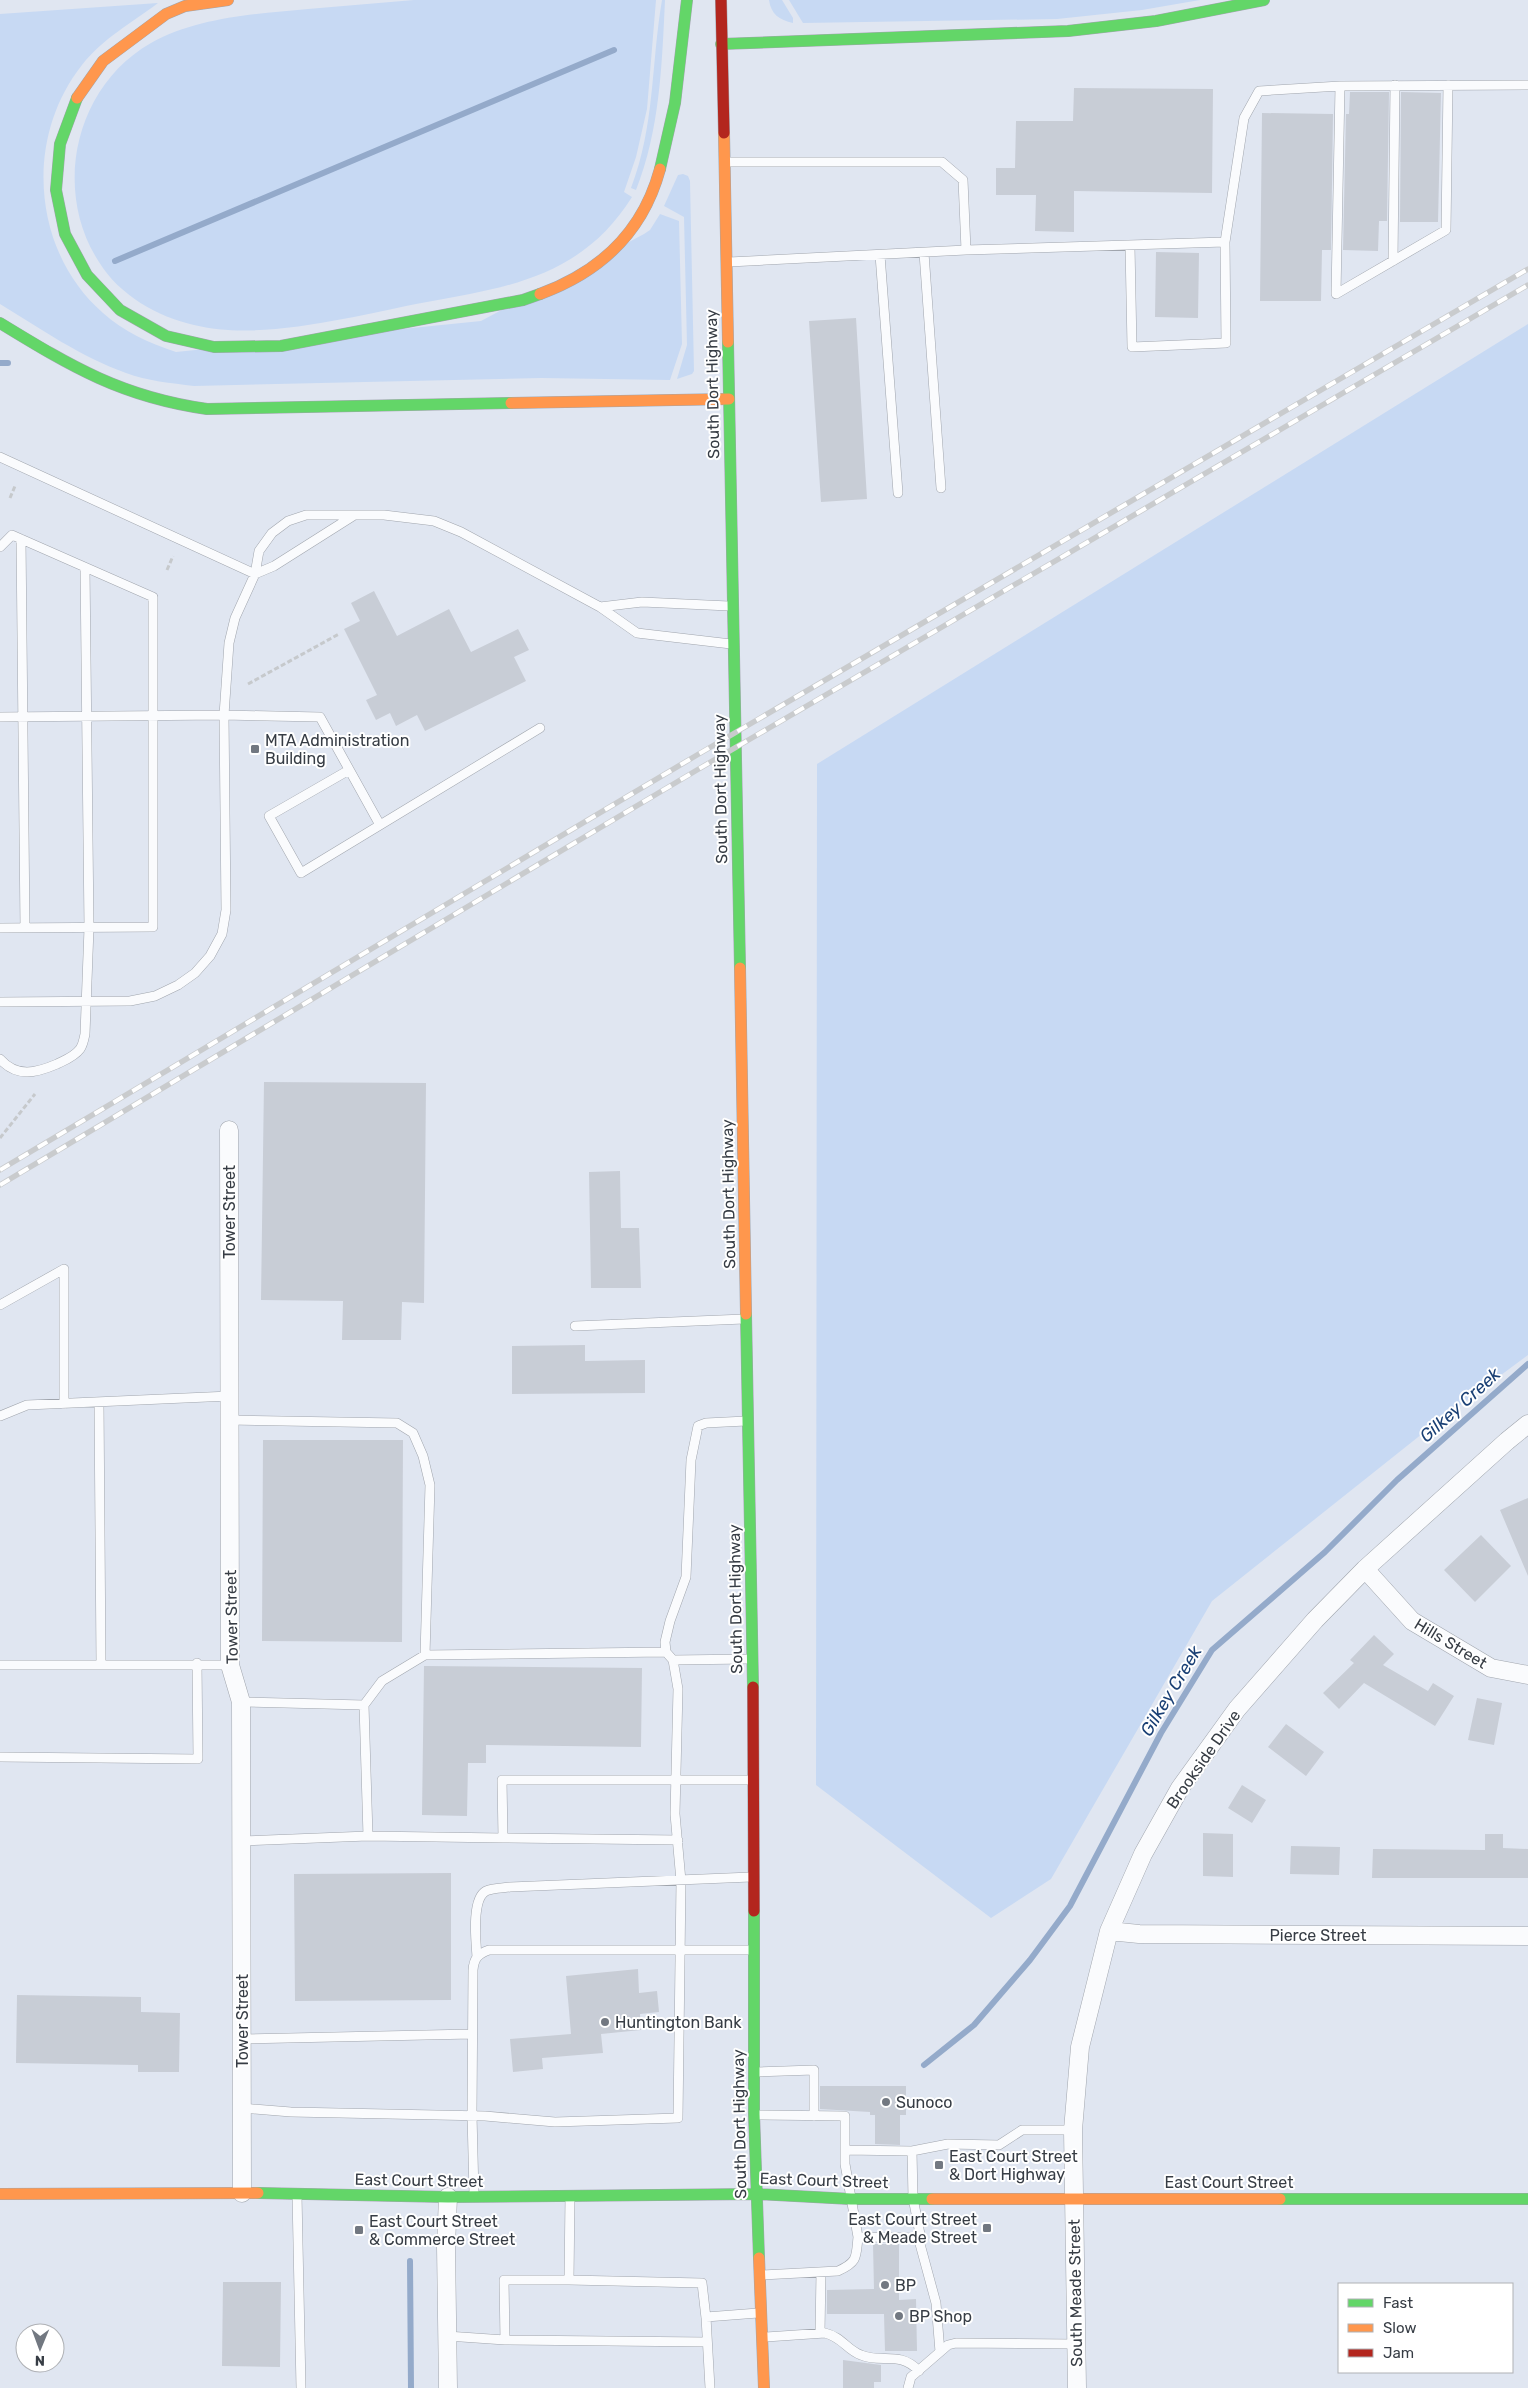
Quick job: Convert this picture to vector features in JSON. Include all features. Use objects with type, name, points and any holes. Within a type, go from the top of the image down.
[{"type":"main road","points":[[228,0],[178,8],[126,39],[105,57],[88,78],[62,128],[56,157],[55,182],[58,208],[76,259],[90,281],[111,303],[138,322],[167,336],[194,344],[226,348],[262,348],[297,344],[523,300],[553,290],[605,259],[649,202],[662,170],[669,136],[687,0]]},
{"type":"main road","name":"South Dort Highway","points":[[721,0],[753,1659],[754,2114],[764,2388]]},
{"type":"main road","points":[[722,44],[1059,32],[1156,21],[1264,0]]},
{"type":"main road","points":[[0,323],[92,377],[122,390],[174,405],[207,409],[728,399]]},
{"type":"main road","name":"East Court Street","points":[[0,2194],[242,2193],[448,2197],[757,2194],[851,2198],[1528,2198]]},
{"type":"street","name":"Tower Street","points":[[229,1130],[230,1665],[241,1702],[242,2193]]},
{"type":"street","name":"Brookside Drive","points":[[1073,2198],[1072,2130],[1080,2047],[1109,1931],[1143,1854],[1180,1788],[1237,1709],[1315,1620],[1365,1569],[1506,1441],[1528,1424]]},
{"type":"street","name":"Hills Street","points":[[1365,1569],[1412,1621],[1491,1668],[1528,1675]]},
{"type":"street","name":"Pierce Street","points":[[1109,1931],[1139,1934],[1528,1936]]},
{"type":"street","points":[[448,2197],[448,2388]]},
{"type":"street","name":"South Meade Street","points":[[1073,2198],[1077,2388]]},
{"type":"lane","points":[[1393,262],[1395,85]]},
{"type":"lane","points":[[1340,86],[1336,294],[1446,230],[1448,85]]},
{"type":"lane","points":[[1130,246],[1132,346],[1226,344],[1225,242],[1244,118],[1259,91],[1340,86],[1528,85]]},
{"type":"lane","points":[[725,162],[942,162],[963,180],[966,250]]},
{"type":"lane","points":[[726,262],[966,250],[1225,242]]},
{"type":"lane","points":[[924,253],[941,488]]},
{"type":"lane","points":[[880,255],[898,493]]},
{"type":"lane","points":[[0,457],[255,574],[274,566],[353,516]]},
{"type":"lane","points":[[0,1002],[130,1001],[155,996],[178,986],[195,973],[210,956],[222,934],[226,910],[224,715],[229,643],[235,618],[255,574],[259,551],[272,533],[288,521],[306,515],[384,515],[434,522],[461,532],[600,607],[637,633],[734,645]]},
{"type":"lane","points":[[0,547],[12,535],[153,597],[153,927],[0,928]]},
{"type":"lane","points":[[21,539],[25,928]]},
{"type":"lane","points":[[0,1059],[11,1069],[24,1073],[39,1072],[73,1056],[81,1048],[85,1034],[89,928],[86,568]]},
{"type":"lane","points":[[600,607],[642,602],[733,606]]},
{"type":"lane","points":[[0,718],[224,715],[320,717],[380,825]]},
{"type":"lane","points":[[349,770],[268,816],[301,873],[540,728]]},
{"type":"lane","points":[[0,1306],[64,1269],[64,1404]]},
{"type":"lane","points":[[575,1326],[746,1319]]},
{"type":"lane","points":[[0,1416],[27,1405],[230,1396]]},
{"type":"lane","points":[[99,1402],[100,1664]]},
{"type":"lane","points":[[230,1420],[397,1423],[413,1433],[423,1456],[430,1485],[425,1655]]},
{"type":"lane","points":[[242,2108],[291,2112],[472,2115],[555,2122],[678,2118],[681,1881],[676,1814],[678,1689],[673,1660],[666,1652],[666,1642],[670,1621],[686,1577],[691,1460],[698,1426],[706,1423],[748,1421]]},
{"type":"lane","points":[[368,1836],[364,1705],[382,1681],[425,1655],[666,1652]]},
{"type":"lane","points":[[673,1660],[753,1659]]},
{"type":"lane","points":[[0,1757],[198,1759],[196,1663]]},
{"type":"lane","points":[[0,1665],[196,1663],[230,1665]]},
{"type":"lane","points":[[241,1702],[364,1705]]},
{"type":"lane","points":[[503,1838],[502,1780],[753,1780]]},
{"type":"lane","points":[[241,1841],[368,1836],[678,1840]]},
{"type":"lane","points":[[474,2197],[472,2034],[473,1970],[477,1957],[476,1912],[478,1899],[486,1891],[510,1887],[753,1877]]},
{"type":"lane","points":[[477,1957],[489,1950],[753,1950]]},
{"type":"lane","points":[[242,2039],[472,2034]]},
{"type":"lane","points":[[754,2072],[814,2070],[814,2116]]},
{"type":"lane","points":[[754,2114],[845,2116],[845,2150],[858,2237],[856,2260],[838,2271],[760,2275]]},
{"type":"lane","points":[[845,2150],[912,2151],[948,2144],[999,2145],[1022,2130],[1072,2130]]},
{"type":"lane","points":[[912,2151],[913,2198],[920,2238],[936,2303],[940,2352]]},
{"type":"lane","points":[[297,2195],[301,2388]]},
{"type":"lane","points":[[569,2280],[570,2195]]},
{"type":"lane","points":[[858,2237],[920,2238]]},
{"type":"lane","points":[[820,2333],[822,2272]]},
{"type":"lane","points":[[505,2340],[504,2280],[702,2283],[710,2388]]},
{"type":"lane","points":[[706,2318],[761,2313]]},
{"type":"lane","points":[[762,2337],[820,2333],[834,2335],[861,2356],[897,2358],[911,2362],[919,2370]]},
{"type":"lane","points":[[447,2336],[505,2340],[707,2342]]},
{"type":"lane","points":[[908,2388],[911,2376],[948,2345],[956,2343],[1076,2344]]},
{"type":"path","points":[[10,498],[15,486]]},
{"type":"path","points":[[167,570],[173,556]]},
{"type":"path","points":[[248,684],[339,634]]},
{"type":"path","points":[[0,1138],[35,1094]]},
{"type":"shaded area","points":[[414,0],[656,0],[647,109],[636,157],[624,192],[632,197],[613,223],[591,244],[568,261],[516,283],[341,319],[280,329],[221,329],[194,325],[153,310],[117,285],[99,262],[85,234],[77,203],[75,172],[79,142],[89,112],[104,85],[125,62],[151,43],[169,34],[208,22],[268,13]]},
{"type":"shaded area","points":[[662,0],[665,0],[663,48],[655,120],[644,167],[636,190],[631,188],[639,165],[648,118]]},
{"type":"shaded area","points":[[769,0],[782,0],[793,18],[793,23],[776,16]]},
{"type":"shaded area","points":[[789,0],[1200,0],[1142,10],[1057,19],[803,23]]},
{"type":"shaded area","points":[[158,3],[108,39],[82,65],[63,94],[51,126],[44,159],[44,193],[50,227],[62,258],[79,288],[103,313],[119,326],[156,345],[176,352],[481,321],[644,234],[650,230],[660,214],[679,221],[682,344],[670,380],[541,378],[194,386],[142,378],[109,366],[61,342],[0,304],[0,14]]},
{"type":"shaded area","points":[[678,175],[688,176],[690,181],[694,371],[692,374],[677,379],[687,345],[684,217],[664,206]]},
{"type":"shaded area","points":[[1528,324],[1528,1355],[1432,1426],[1212,1601],[1051,1879],[991,1918],[816,1785],[817,764]]},
{"type":"building","points":[[1074,88],[1213,89],[1212,193],[1074,191],[1074,232],[1035,231],[1036,195],[996,195],[996,168],[1015,168],[1016,121],[1073,121]]},
{"type":"building","points":[[1350,92],[1389,92],[1387,221],[1379,221],[1378,251],[1343,250],[1346,114],[1349,114]]},
{"type":"building","points":[[1401,92],[1441,93],[1438,222],[1400,222]]},
{"type":"building","points":[[1262,113],[1333,114],[1331,250],[1322,250],[1321,301],[1260,301]]},
{"type":"building","points":[[1156,252],[1199,253],[1198,318],[1155,317]]},
{"type":"building","points":[[856,318],[867,499],[821,502],[809,321]]},
{"type":"building","points":[[374,591],[397,636],[449,609],[471,652],[518,629],[529,650],[514,657],[526,681],[425,731],[417,715],[396,726],[390,713],[376,720],[366,700],[377,695],[344,629],[360,621],[351,603]]},
{"type":"building","points":[[264,1082],[426,1083],[424,1303],[402,1302],[401,1340],[342,1340],[343,1301],[261,1300]]},
{"type":"building","points":[[620,1171],[621,1228],[639,1228],[641,1288],[591,1288],[589,1172]]},
{"type":"building","points":[[585,1345],[585,1361],[645,1360],[645,1393],[512,1394],[512,1346]]},
{"type":"building","points":[[263,1440],[403,1440],[402,1642],[262,1641]]},
{"type":"building","points":[[1528,1498],[1528,1576],[1500,1510]]},
{"type":"building","points":[[1481,1535],[1511,1566],[1475,1602],[1444,1570]]},
{"type":"building","points":[[1374,1635],[1394,1654],[1383,1665],[1428,1691],[1433,1683],[1454,1696],[1435,1726],[1364,1683],[1339,1709],[1323,1693],[1354,1663],[1350,1660]]},
{"type":"building","points":[[424,1666],[642,1668],[641,1747],[486,1745],[486,1763],[468,1763],[467,1816],[422,1815]]},
{"type":"building","points":[[1477,1698],[1502,1703],[1494,1745],[1468,1740]]},
{"type":"building","points":[[1286,1724],[1324,1752],[1306,1776],[1268,1747]]},
{"type":"building","points":[[1242,1785],[1266,1800],[1252,1823],[1228,1808]]},
{"type":"building","points":[[1203,1833],[1233,1834],[1233,1877],[1203,1876]]},
{"type":"building","points":[[1485,1834],[1503,1834],[1503,1848],[1528,1849],[1528,1878],[1372,1878],[1373,1849],[1485,1850]]},
{"type":"building","points":[[1291,1846],[1340,1847],[1339,1875],[1290,1874]]},
{"type":"building","points":[[451,1873],[451,2000],[295,2001],[294,1874]]},
{"type":"building","name":"Huntington Bank","points":[[638,1969],[639,1993],[657,1991],[659,2012],[640,2014],[641,2030],[601,2034],[603,2053],[542,2058],[543,2069],[513,2072],[510,2039],[571,2034],[566,1976]]},
{"type":"building","points":[[17,1995],[141,1997],[141,2012],[180,2013],[179,2072],[138,2072],[138,2065],[16,2063]]},
{"type":"building","points":[[820,2086],[906,2086],[906,2115],[900,2115],[900,2145],[875,2144],[875,2115],[870,2115],[870,2112],[820,2109]]},
{"type":"building","points":[[873,2244],[899,2244],[899,2300],[916,2299],[917,2351],[885,2351],[884,2314],[827,2314],[827,2290],[874,2289]]},
{"type":"building","points":[[223,2282],[281,2282],[280,2367],[222,2366]]},
{"type":"building","points":[[843,2360],[881,2365],[881,2382],[874,2382],[874,2388],[843,2388]]},
{"type":"waterway","points":[[115,261],[614,50]]},
{"type":"waterway","points":[[0,363],[8,363]]},
{"type":"waterway","name":"Gilkey Creek","points":[[924,2065],[974,2025],[1030,1960],[1070,1906],[1161,1733],[1212,1650],[1325,1552],[1397,1480],[1528,1364]]},
{"type":"waterway","name":"Gilkey Creek","points":[[410,2261],[411,2388]]},
{"type":"railway","points":[[0,1170],[697,755],[1528,269]]},
{"type":"railway","points":[[0,1185],[697,770],[1528,285]]},
{"type":"traffic: fast","points":[[660,169],[675,103],[687,0]]},
{"type":"traffic: fast","points":[[721,44],[1068,31],[1156,21],[1264,0]]},
{"type":"traffic: fast","points":[[77,98],[60,144],[56,190],[65,234],[87,275],[120,310],[166,336],[214,347],[281,346],[523,300],[540,294]]},
{"type":"traffic: fast","points":[[0,323],[75,366],[123,388],[149,397],[207,409],[511,403]]},
{"type":"traffic: fast","points":[[728,342],[740,968]]},
{"type":"traffic: fast","points":[[746,1314],[753,1687]]},
{"type":"traffic: fast","points":[[754,1911],[754,2114],[759,2258]]},
{"type":"traffic: fast","points":[[258,2193],[448,2197],[757,2194],[851,2199],[932,2199]]},
{"type":"traffic: fast","points":[[1280,2199],[1528,2199]]},
{"type":"traffic: slow","points":[[77,98],[103,61],[166,14],[185,6],[228,0]]},
{"type":"traffic: slow","points":[[724,133],[728,342]]},
{"type":"traffic: slow","points":[[540,294],[582,274],[616,247],[643,212],[660,169]]},
{"type":"traffic: slow","points":[[511,403],[729,399]]},
{"type":"traffic: slow","points":[[740,968],[746,1314]]},
{"type":"traffic: slow","points":[[0,2194],[258,2193]]},
{"type":"traffic: slow","points":[[932,2199],[1280,2199]]},
{"type":"traffic: slow","points":[[759,2258],[764,2388]]},
{"type":"traffic: jam","points":[[721,0],[724,133]]},
{"type":"traffic: jam","points":[[753,1687],[754,1911]]},
{"type":"place","name":"MTA Administration Building","points":[[255,749]]},
{"type":"place","name":"Huntington Bank","points":[[605,2022]]},
{"type":"place","name":"Sunoco","points":[[886,2102]]},
{"type":"place","name":"East Court Street & Dort Highway","points":[[939,2165]]},
{"type":"place","name":"East Court Street & Meade Street","points":[[987,2228]]},
{"type":"place","name":"East Court Street & Commerce Street","points":[[359,2230]]},
{"type":"place","name":"BP","points":[[885,2285]]},
{"type":"place","name":"BP Shop","points":[[899,2316]]}]
